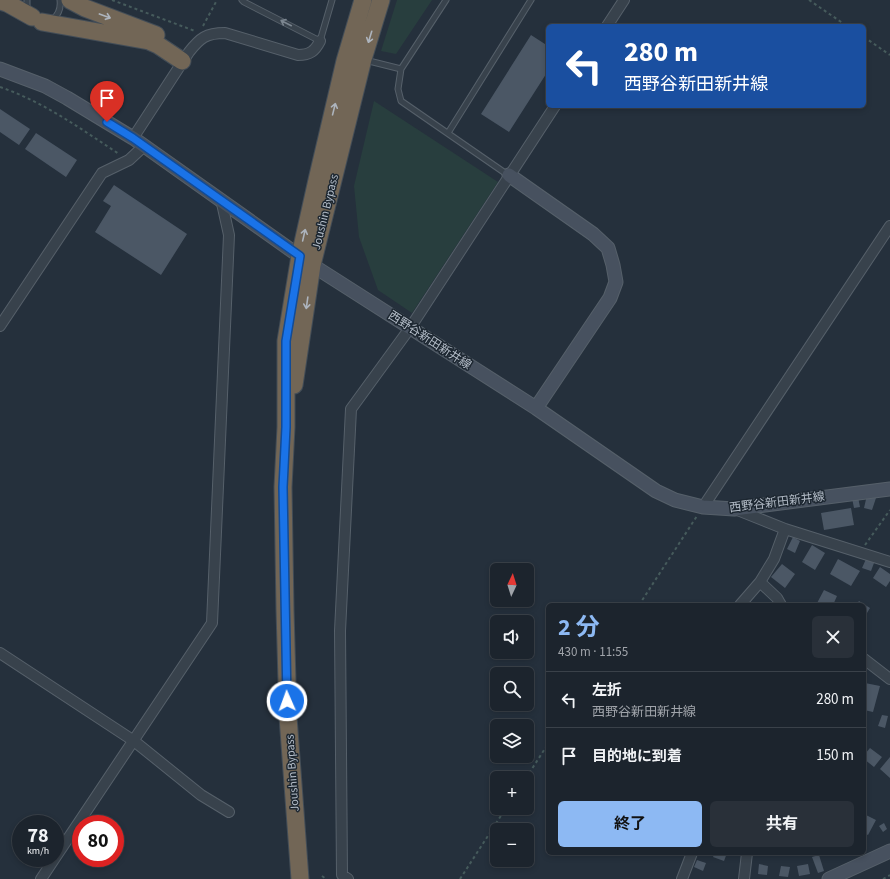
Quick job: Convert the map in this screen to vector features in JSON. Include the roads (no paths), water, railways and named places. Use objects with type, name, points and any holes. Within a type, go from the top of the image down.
[{"type":"highway","points":[[70,0],[85,8],[174,42],[186,56]]},
{"type":"highway","name":"Joushin Bypass","points":[[306,260],[345,61],[363,0]]},
{"type":"highway","name":"Joushin Bypass","points":[[300,879],[288,709],[283,487],[286,427],[286,341],[306,260],[381,0]]},
{"type":"highway","points":[[3,1],[37,19],[149,42],[186,56]]},
{"type":"main road","name":"西野谷新田新井線","points":[[0,69],[45,86],[133,138],[306,260],[536,408],[656,491],[675,500],[703,507],[734,509],[890,489]]},
{"type":"main road","points":[[509,176],[593,234],[608,248],[616,282],[610,298],[536,408]]},
{"type":"main road","points":[[829,879],[890,851]]},
{"type":"street","points":[[608,24],[624,0]]},
{"type":"street","points":[[133,138],[186,56],[203,34],[225,33],[298,55],[308,55],[316,49],[320,41]]},
{"type":"street","points":[[348,879],[342,875],[340,631],[351,409],[410,328],[554,108]]},
{"type":"street","points":[[0,326],[102,173],[129,160],[144,146]]},
{"type":"street","points":[[64,845],[212,623],[230,235],[221,199]]},
{"type":"street","points":[[703,507],[890,226]]},
{"type":"street","points":[[734,509],[785,530],[890,562]]},
{"type":"street","points":[[742,603],[760,582],[774,559],[785,530]]},
{"type":"street","points":[[760,582],[777,598],[780,603]]},
{"type":"street","points":[[0,653],[134,741],[201,795],[229,812]]},
{"type":"street","points":[[866,661],[890,679]]},
{"type":"street","points":[[682,879],[691,855]]},
{"type":"street","points":[[744,879],[747,855]]},
{"type":"street","points":[[40,879],[49,867]]},
{"type":"lane","points":[[27,0],[28,12],[37,19],[52,20],[56,16],[61,6],[60,0]]},
{"type":"lane","points":[[242,0],[320,41],[332,0]]},
{"type":"lane","points":[[446,0],[401,68],[398,89],[401,101],[509,176]]},
{"type":"lane","points":[[448,133],[531,0]]},
{"type":"lane","points":[[363,59],[401,68]]}]
